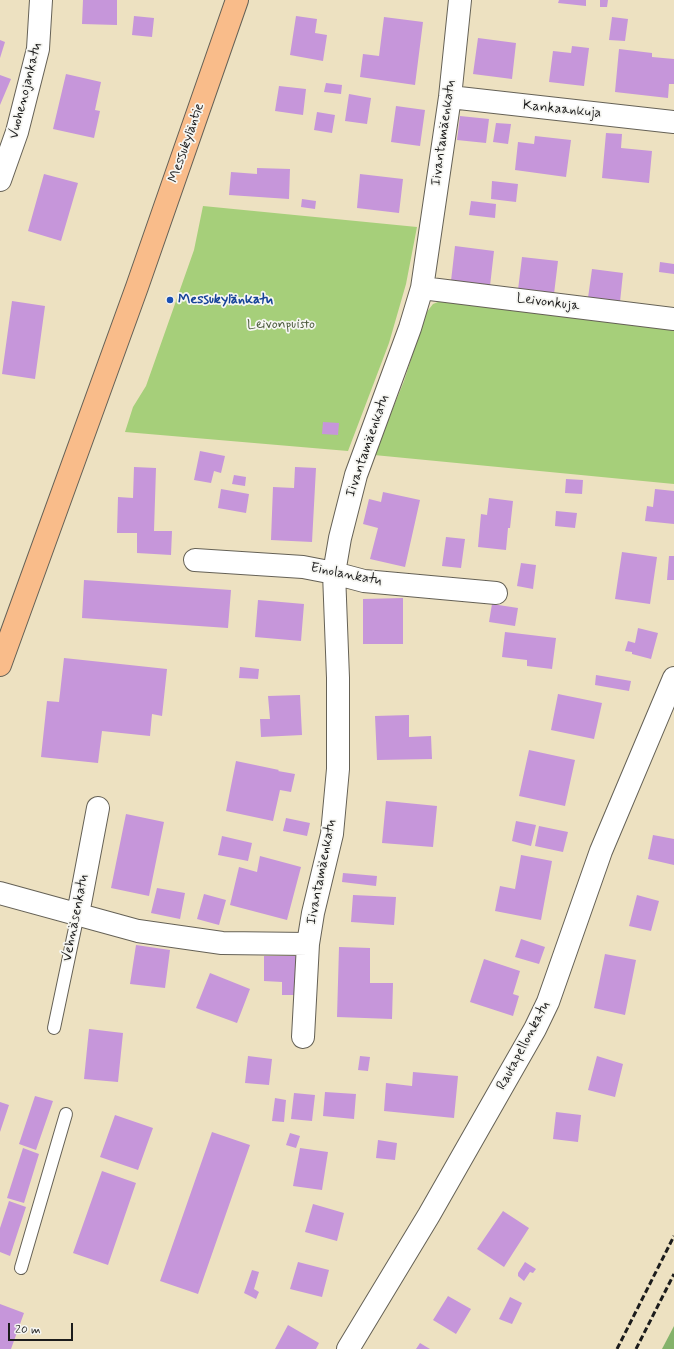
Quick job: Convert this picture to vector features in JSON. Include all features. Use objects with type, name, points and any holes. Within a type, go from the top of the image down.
[{"type":"main road","name":"Messukyläntie","points":[[1,660],[137,287],[237,0]]},
{"type":"street","name":"Vuohenojankatu","points":[[0,180],[17,132],[38,49],[41,0]]},
{"type":"street","name":"Iivantamäenkatu","points":[[303,1037],[308,944],[313,913],[332,834],[338,769],[338,678],[334,573],[340,538],[356,475],[410,328],[422,288],[450,98],[460,0]]},
{"type":"street","name":"Kankaankuja","points":[[450,98],[674,122]]},
{"type":"street","name":"Leivonkuja","points":[[422,288],[674,319]]},
{"type":"street","name":"Einolankatu","points":[[195,560],[303,567],[364,581],[496,593]]},
{"type":"street","name":"Rautapellonkatu","points":[[348,1349],[447,1183],[536,1029],[548,1002],[601,851],[674,678]]},
{"type":"street","name":"Vehnäsenkatu","points":[[78,914],[98,808]]},
{"type":"street","name":"Iivantamäenkatu","points":[[0,893],[138,931],[222,943],[308,944]]},
{"type":"lane","name":"Vehnäsenkatu","points":[[54,1028],[78,914]]},
{"type":"lane","points":[[21,1268],[66,1114]]},
{"type":"green space","name":"Leivonpuisto","points":[[203,206],[417,227],[406,284],[389,343],[348,451],[125,432],[133,407],[146,386],[194,250]]},
{"type":"green space","points":[[445,301],[674,330],[674,484],[374,455],[404,381],[426,313],[433,304]]},
{"type":"green space","points":[[674,1326],[674,1349],[662,1349]]},
{"type":"building","points":[[83,0],[117,0],[117,25],[82,24]]},
{"type":"building","points":[[559,0],[586,0],[586,6],[558,3]]},
{"type":"building","points":[[600,0],[608,0],[607,7],[600,7]]},
{"type":"building","points":[[134,16],[154,18],[152,37],[132,35]]},
{"type":"building","points":[[296,16],[317,19],[315,33],[327,35],[323,61],[290,55]]},
{"type":"building","points":[[384,17],[423,22],[415,85],[360,77],[363,54],[379,56]]},
{"type":"building","points":[[612,17],[628,19],[625,41],[609,40]]},
{"type":"building","points":[[478,38],[516,43],[512,79],[473,74]]},
{"type":"building","points":[[0,40],[5,42],[0,58]]},
{"type":"building","points":[[572,46],[589,48],[584,86],[549,82],[553,51],[571,53]]},
{"type":"building","points":[[619,49],[652,53],[652,57],[674,59],[674,84],[669,84],[668,98],[615,92]]},
{"type":"building","points":[[66,74],[101,82],[95,110],[100,111],[94,138],[53,129]]},
{"type":"building","points":[[0,75],[11,79],[0,105]]},
{"type":"building","points":[[326,83],[342,85],[341,94],[324,92]]},
{"type":"building","points":[[279,86],[306,89],[303,115],[275,111]]},
{"type":"building","points":[[349,94],[371,98],[367,124],[345,121]]},
{"type":"building","points":[[396,106],[425,110],[420,146],[391,142]]},
{"type":"building","points":[[317,112],[335,115],[332,133],[314,130]]},
{"type":"building","points":[[460,116],[489,119],[486,143],[457,140]]},
{"type":"building","points":[[496,123],[511,124],[508,144],[493,142]]},
{"type":"building","points":[[606,133],[622,134],[621,148],[652,151],[649,183],[602,178]]},
{"type":"building","points":[[535,136],[571,140],[566,177],[515,170],[518,142],[534,144]]},
{"type":"building","points":[[257,168],[290,169],[289,199],[229,195],[231,172],[257,174]]},
{"type":"building","points":[[44,174],[78,183],[61,241],[28,231]]},
{"type":"building","points":[[360,174],[403,179],[399,213],[357,208]]},
{"type":"building","points":[[492,181],[518,184],[516,202],[491,199]]},
{"type":"building","points":[[302,199],[316,201],[315,209],[301,207]]},
{"type":"building","points":[[471,201],[496,204],[495,218],[469,215]]},
{"type":"building","points":[[455,246],[494,251],[490,286],[451,281]]},
{"type":"building","points":[[522,257],[558,261],[554,294],[518,290]]},
{"type":"building","points":[[660,262],[674,264],[674,274],[659,272]]},
{"type":"building","points":[[592,269],[623,273],[620,302],[588,298]]},
{"type":"building","points":[[12,301],[45,306],[35,379],[2,374]]},
{"type":"building","points":[[323,422],[339,423],[338,435],[322,434]]},
{"type":"building","points":[[200,451],[225,456],[221,473],[214,471],[211,483],[194,480]]},
{"type":"building","points":[[134,467],[156,468],[154,531],[172,531],[171,555],[137,553],[137,533],[117,533],[118,497],[133,498]]},
{"type":"building","points":[[295,467],[316,468],[312,542],[271,540],[273,487],[294,488]]},
{"type":"building","points":[[234,475],[246,477],[245,486],[232,484]]},
{"type":"building","points":[[566,479],[583,480],[582,494],[565,493]]},
{"type":"building","points":[[221,489],[249,494],[246,513],[218,508]]},
{"type":"building","points":[[655,489],[674,491],[674,524],[645,521],[647,506],[653,507]]},
{"type":"building","points":[[383,492],[420,500],[405,567],[370,559],[378,528],[363,524],[369,499],[381,502]]},
{"type":"building","points":[[489,498],[513,501],[506,550],[478,547],[481,514],[487,515]]},
{"type":"building","points":[[556,511],[577,513],[575,528],[555,526]]},
{"type":"building","points":[[446,537],[465,539],[461,568],[442,566]]},
{"type":"building","points":[[622,552],[657,557],[650,604],[615,599]]},
{"type":"building","points":[[669,556],[674,556],[674,580],[667,580]]},
{"type":"building","points":[[521,563],[536,565],[533,589],[517,586]]},
{"type":"building","points":[[84,580],[231,590],[228,628],[82,618]]},
{"type":"building","points":[[403,598],[403,644],[363,644],[363,599]]},
{"type":"building","points":[[258,600],[304,604],[301,641],[255,637]]},
{"type":"building","points":[[492,604],[518,608],[515,626],[489,622]]},
{"type":"building","points":[[638,628],[658,633],[651,659],[625,651],[628,641],[635,643]]},
{"type":"building","points":[[505,632],[556,638],[552,669],[527,666],[527,660],[502,657]]},
{"type":"building","points":[[64,658],[167,669],[162,716],[152,714],[150,736],[102,731],[98,763],[41,757],[47,701],[59,702]]},
{"type":"building","points":[[240,667],[259,669],[258,679],[239,678]]},
{"type":"building","points":[[596,675],[631,681],[629,691],[595,685]]},
{"type":"building","points":[[558,694],[602,703],[594,739],[551,730]]},
{"type":"building","points":[[300,695],[302,735],[261,737],[260,719],[270,719],[268,696]]},
{"type":"building","points":[[409,715],[409,737],[431,736],[432,759],[377,760],[375,716]]},
{"type":"building","points":[[529,750],[575,760],[565,806],[519,796]]},
{"type":"building","points":[[236,761],[295,774],[291,792],[280,790],[273,821],[226,811]]},
{"type":"building","points":[[386,801],[437,806],[433,847],[382,843]]},
{"type":"building","points":[[126,814],[164,822],[149,896],[111,888]]},
{"type":"building","points":[[286,818],[310,823],[307,836],[283,831]]},
{"type":"building","points":[[516,821],[536,825],[531,846],[512,841]]},
{"type":"building","points":[[539,826],[568,832],[563,852],[535,846]]},
{"type":"building","points":[[653,835],[674,839],[674,865],[648,859]]},
{"type":"building","points":[[222,836],[252,843],[248,861],[218,855]]},
{"type":"building","points":[[521,855],[552,861],[541,920],[495,911],[500,886],[515,889]]},
{"type":"building","points":[[260,856],[301,867],[287,920],[230,905],[239,867],[257,872]]},
{"type":"building","points":[[343,873],[377,876],[376,886],[342,882]]},
{"type":"building","points":[[157,888],[185,893],[180,919],[151,913]]},
{"type":"building","points":[[204,894],[226,900],[219,925],[197,919]]},
{"type":"building","points":[[353,895],[396,897],[394,925],[351,922]]},
{"type":"building","points":[[637,895],[659,901],[651,931],[629,926]]},
{"type":"building","points":[[521,939],[545,947],[539,964],[515,957]]},
{"type":"building","points":[[136,945],[170,950],[165,988],[130,984]]},
{"type":"building","points":[[339,947],[370,948],[370,983],[393,983],[392,1019],[337,1017]]},
{"type":"building","points":[[605,954],[636,960],[625,1015],[594,1008]]},
{"type":"building","points":[[264,956],[297,956],[296,995],[282,995],[282,982],[264,981]]},
{"type":"building","points":[[484,959],[520,971],[513,994],[519,996],[513,1016],[470,1002]]},
{"type":"building","points":[[210,973],[250,989],[237,1023],[196,1008]]},
{"type":"building","points":[[89,1029],[123,1033],[118,1082],[84,1079]]},
{"type":"building","points":[[248,1056],[272,1059],[269,1085],[245,1083]]},
{"type":"building","points":[[360,1056],[370,1057],[368,1071],[358,1070]]},
{"type":"building","points":[[597,1056],[623,1064],[615,1097],[588,1090]]},
{"type":"building","points":[[413,1072],[458,1076],[454,1118],[384,1111],[386,1083],[412,1086]]},
{"type":"building","points":[[325,1092],[356,1094],[354,1119],[323,1116]]},
{"type":"building","points":[[294,1093],[315,1095],[312,1121],[291,1119]]},
{"type":"building","points":[[35,1096],[53,1101],[36,1150],[19,1144]]},
{"type":"building","points":[[275,1098],[286,1100],[284,1122],[272,1121]]},
{"type":"building","points":[[0,1102],[9,1105],[0,1132]]},
{"type":"building","points":[[556,1112],[581,1115],[578,1142],[553,1139]]},
{"type":"building","points":[[115,1115],[153,1128],[138,1170],[100,1157]]},
{"type":"building","points":[[212,1132],[250,1145],[198,1294],[160,1281]]},
{"type":"building","points":[[290,1133],[300,1136],[296,1148],[286,1145]]},
{"type":"building","points":[[378,1140],[397,1143],[395,1160],[376,1158]]},
{"type":"building","points":[[23,1148],[39,1154],[24,1203],[7,1198]]},
{"type":"building","points":[[300,1148],[328,1152],[322,1190],[293,1186]]},
{"type":"building","points":[[102,1171],[136,1183],[108,1265],[73,1253]]},
{"type":"building","points":[[9,1201],[26,1207],[10,1256],[0,1252],[0,1228]]},
{"type":"building","points":[[313,1204],[344,1213],[337,1241],[305,1232]]},
{"type":"building","points":[[503,1211],[529,1228],[504,1267],[477,1249]]},
{"type":"building","points":[[298,1262],[329,1270],[322,1297],[290,1289]]},
{"type":"building","points":[[525,1262],[536,1269],[533,1273],[530,1272],[524,1281],[518,1276],[518,1273]]},
{"type":"building","points":[[252,1270],[259,1272],[254,1289],[259,1292],[256,1299],[244,1293]]},
{"type":"building","points":[[448,1296],[471,1309],[456,1334],[433,1320]]},
{"type":"building","points":[[510,1297],[522,1303],[512,1324],[499,1319]]},
{"type":"building","points":[[0,1304],[24,1313],[11,1349],[0,1349]]},
{"type":"building","points":[[288,1325],[319,1343],[316,1349],[275,1349]]},
{"type":"building","points":[[420,1343],[430,1349],[416,1349]]},
{"type":"railway","points":[[617,1349],[674,1236]]},
{"type":"railway","points":[[636,1349],[674,1274]]},
{"type":"place","name":"Messukylänkatu","points":[[170,300]]}]
